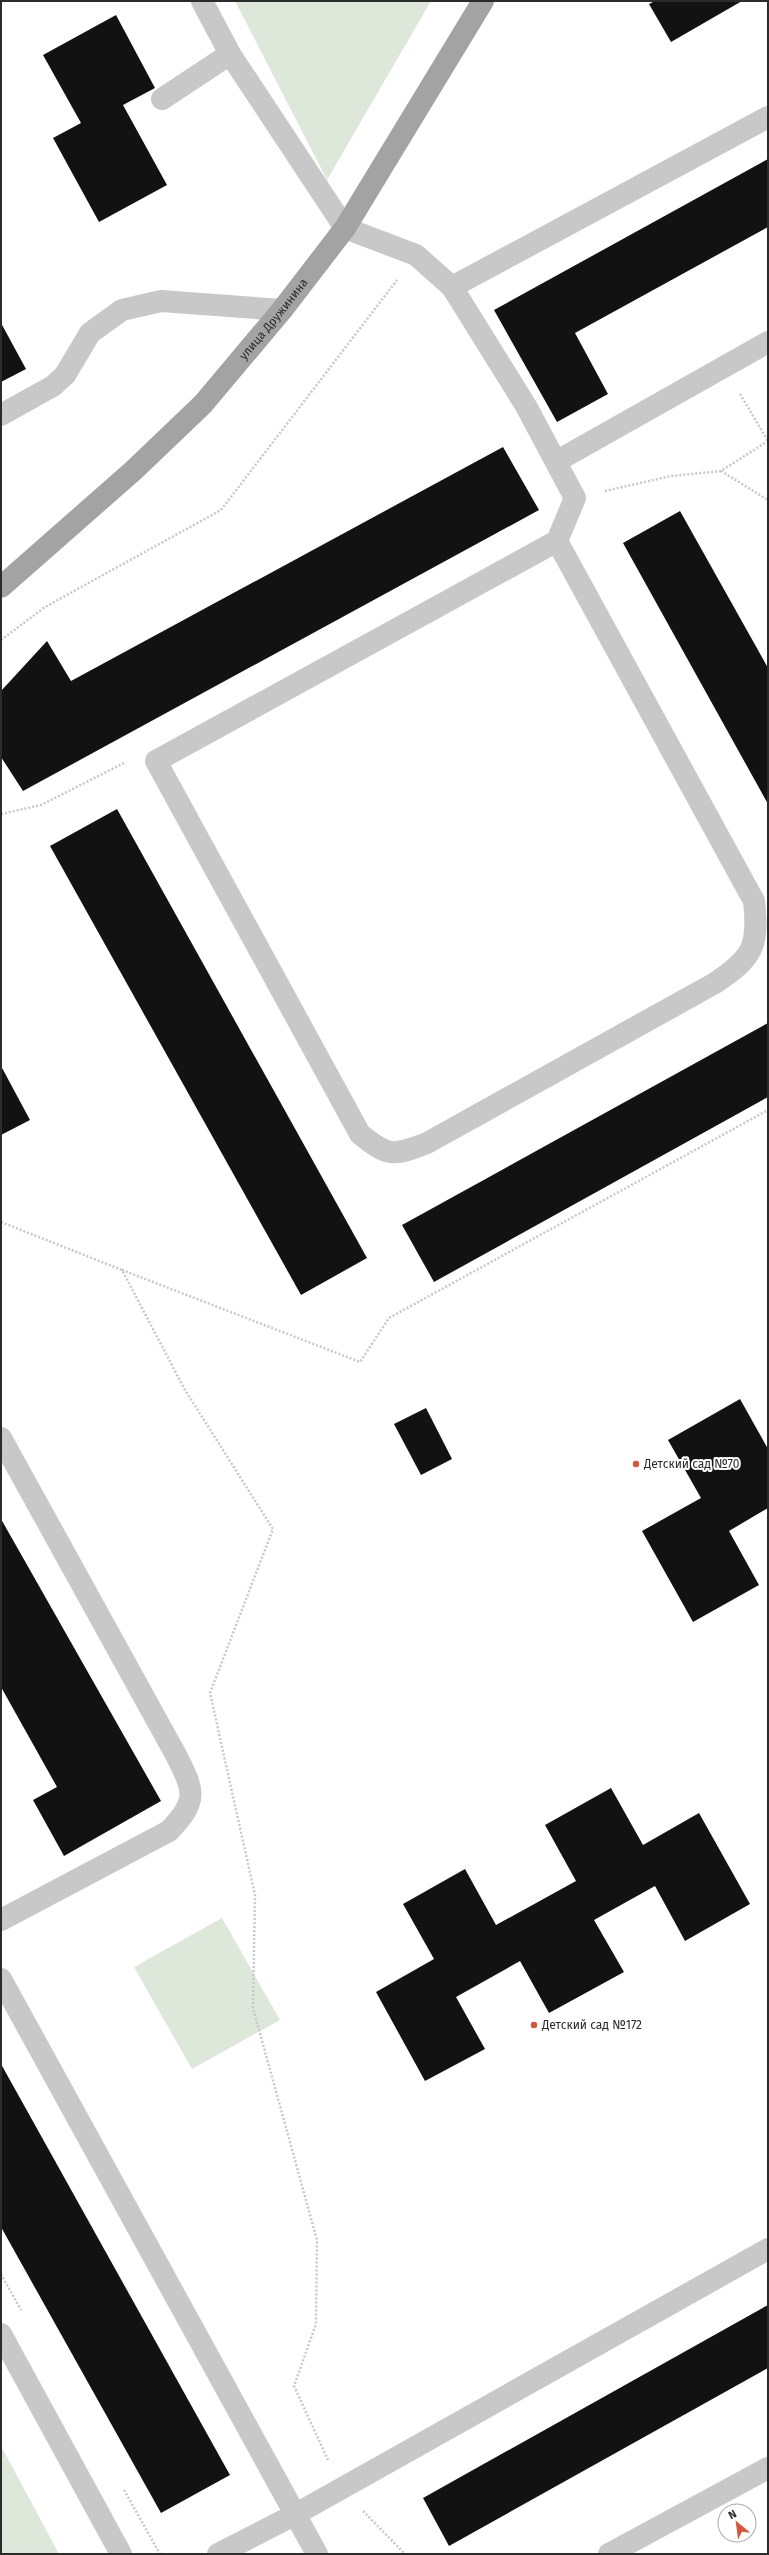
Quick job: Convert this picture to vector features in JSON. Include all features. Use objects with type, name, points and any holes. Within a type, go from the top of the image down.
[{"type":"main road","name":"улица Дружинина","points":[[1,586],[134,470],[197,409],[282,310],[345,228],[484,1]]},
{"type":"street","points":[[202,1],[230,54],[345,228],[416,255],[452,287],[526,406],[557,461],[575,498],[557,541],[156,761],[360,1134],[374,1146],[389,1153],[407,1150],[427,1142],[716,983],[733,971],[751,952],[757,928],[754,901],[744,880],[557,541]]},
{"type":"street","points":[[162,99],[230,54]]},
{"type":"street","points":[[452,287],[768,117]]},
{"type":"street","points":[[1,415],[53,386],[65,375],[90,333],[122,310],[161,301],[282,310]]},
{"type":"street","points":[[557,461],[768,342]]},
{"type":"street","points":[[1,1438],[176,1755],[190,1783],[191,1802],[183,1816],[169,1831],[1,1920]]},
{"type":"street","points":[[1,1979],[317,2554]]},
{"type":"street","points":[[218,2554],[296,2514],[768,2250]]},
{"type":"street","points":[[1,2334],[121,2554]]},
{"type":"street","points":[[609,2554],[768,2468]]},
{"type":"path","points":[[1,640],[45,607],[221,510],[416,255]]},
{"type":"path","points":[[575,498],[671,476],[721,471],[768,441],[724,367]]},
{"type":"path","points":[[721,471],[768,500]]},
{"type":"path","points":[[1,814],[41,805],[144,754],[156,761]]},
{"type":"path","points":[[1,1222],[360,1362],[389,1318],[768,1110]]},
{"type":"path","points":[[122,1270],[185,1390],[273,1529],[210,1693],[255,1894],[253,2008],[317,2240],[316,2324],[294,2386],[341,2489],[405,2554]]},
{"type":"green space","points":[[235,1],[431,1],[327,180]]},
{"type":"green space","points":[[222,1918],[280,2020],[192,2069],[134,1967]]},
{"type":"green space","points":[[1,2446],[59,2554],[1,2554]]},
{"type":"building","points":[[655,1],[742,1],[671,42],[649,4]]},
{"type":"building","points":[[116,15],[155,88],[123,105],[167,185],[99,222],[53,138],[81,123],[43,55]]},
{"type":"building","points":[[768,159],[768,227],[575,333],[608,394],[557,422],[494,310]]},
{"type":"building","points":[[1,323],[26,369],[1,382]]},
{"type":"building","points":[[503,447],[539,510],[23,791],[1,757],[1,691],[47,641],[71,681]]},
{"type":"building","points":[[680,511],[768,668],[768,804],[623,543]]},
{"type":"building","points":[[117,809],[367,1258],[301,1295],[50,846]]},
{"type":"building","points":[[768,1023],[768,1097],[434,1282],[402,1225]]},
{"type":"building","points":[[1,1066],[30,1120],[1,1135]]},
{"type":"building","points":[[740,1399],[768,1449],[768,1508],[729,1531],[759,1585],[693,1622],[642,1531],[701,1498],[668,1440]]},
{"type":"building","points":[[426,1408],[452,1459],[421,1475],[394,1424]]},
{"type":"building","points":[[1,1519],[161,1801],[64,1856],[33,1800],[57,1787],[1,1687]]},
{"type":"building","points":[[611,1788],[643,1845],[699,1813],[750,1904],[685,1941],[655,1886],[594,1920],[624,1972],[549,2013],[520,1961],[456,1997],[485,2049],[425,2081],[376,1992],[434,1959],[403,1904],[465,1869],[496,1925],[576,1881],[545,1825]]},
{"type":"building","points":[[1,2064],[230,2475],[161,2513],[1,2227]]},
{"type":"building","points":[[768,2305],[768,2368],[449,2546],[423,2498]]},
{"type":"place","name":"Детский сад №70","points":[[636,1464]]},
{"type":"place","name":"Детский сад №172","points":[[534,2025]]}]
